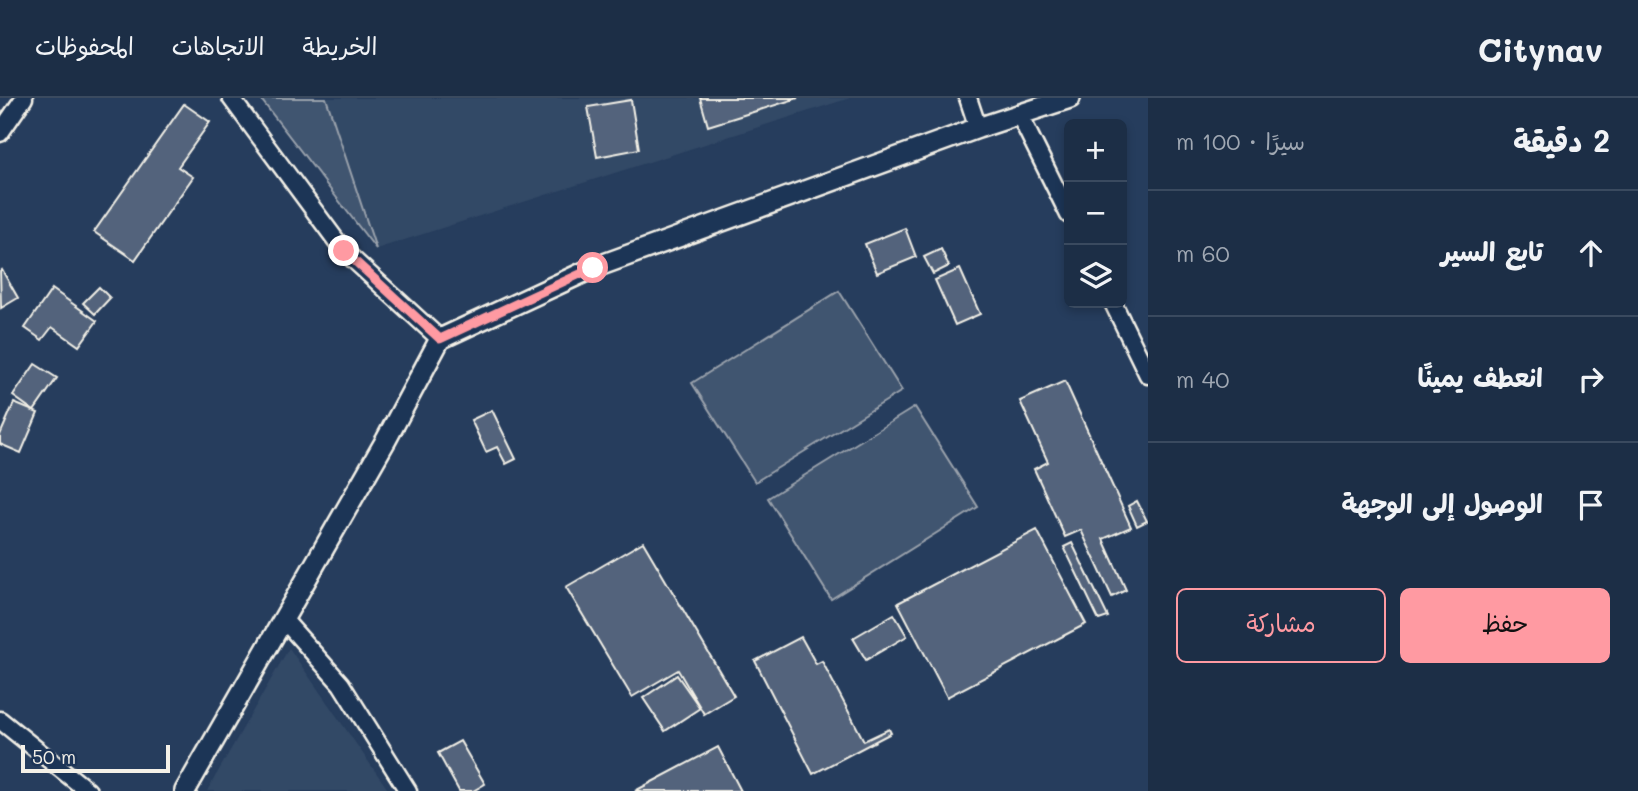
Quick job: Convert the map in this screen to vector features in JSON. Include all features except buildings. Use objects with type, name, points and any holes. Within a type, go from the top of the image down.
[{"type":"street","points":[[0,133],[24,98]]},
{"type":"street","points":[[231,98],[344,251],[440,339]]},
{"type":"street","points":[[968,98],[978,128]]},
{"type":"street","points":[[185,791],[386,440],[440,339],[593,268],[978,128],[1070,98]]},
{"type":"street","points":[[1019,114],[1064,205]]},
{"type":"street","points":[[1114,308],[1148,375]]},
{"type":"street","points":[[284,620],[341,684],[408,791]]},
{"type":"street","points":[[0,720],[88,791]]},
{"type":"shaded area","points":[[260,98],[326,98],[376,249]]},
{"type":"shaded area","points":[[326,98],[850,98],[376,249]]},
{"type":"shaded area","points":[[839,291],[902,391],[755,482],[692,383]]},
{"type":"shaded area","points":[[915,407],[978,507],[831,599],[768,498]]},
{"type":"shaded area","points":[[289,648],[389,791],[207,791]]},
{"type":"route","points":[[344,251],[440,339],[593,268]]}]
